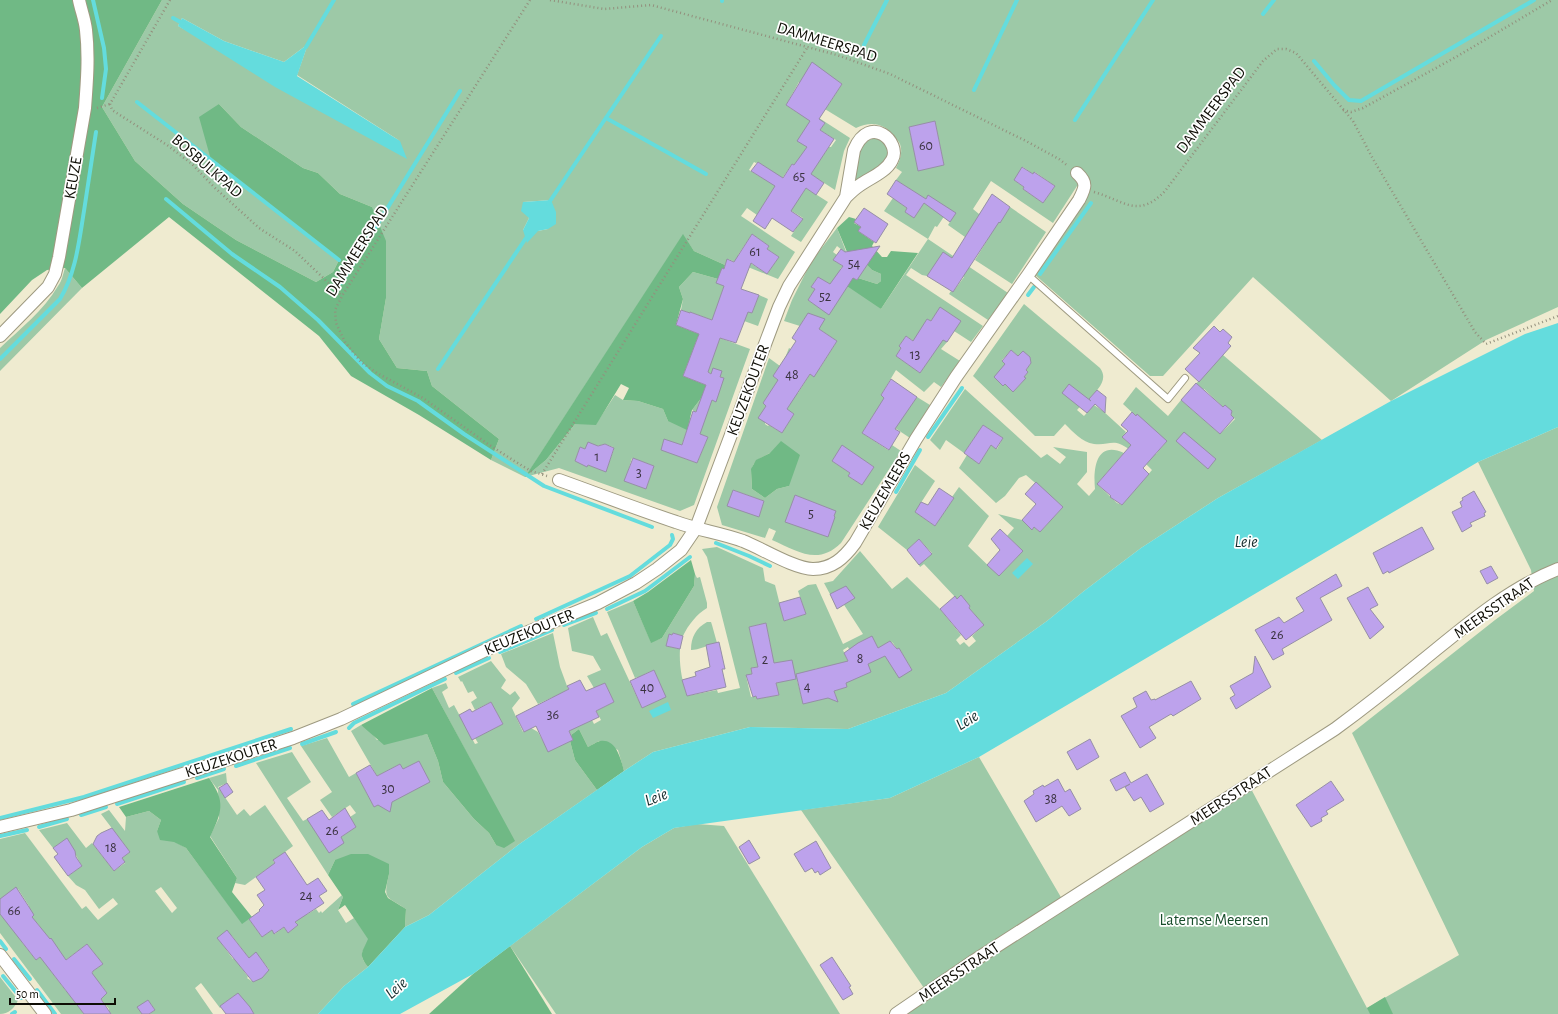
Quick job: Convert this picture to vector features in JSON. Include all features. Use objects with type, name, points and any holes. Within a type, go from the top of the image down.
[{"type":"street","name":"KEUZE","points":[[0,336],[48,287],[55,274],[59,257],[87,89],[88,60],[86,29],[78,0]]},
{"type":"street","name":"KEUZEKOUTER","points":[[0,827],[71,810],[289,739],[342,719],[492,647],[598,603],[636,584],[657,569],[681,550],[696,528],[782,300],[789,286],[846,197],[858,186],[884,170],[892,160],[894,154],[893,148],[884,134],[875,131],[868,132],[857,142],[854,150],[846,197]]},
{"type":"street","points":[[1077,173],[1083,178],[1085,183],[1084,190]]},
{"type":"street","name":"KEUZEMEERS","points":[[559,480],[677,523],[720,533],[745,542],[801,567],[812,570],[825,568],[840,560],[846,555],[854,543],[916,439],[956,377],[1028,275],[1084,190]]},
{"type":"street","name":"MEERSSTRAAT","points":[[896,1014],[992,950],[1335,729],[1380,696],[1455,634],[1492,606],[1538,577],[1558,569]]},
{"type":"street","points":[[0,955],[42,1013]]},
{"type":"lane","points":[[1028,275],[1168,399],[1184,378]]},
{"type":"path","name":"BOSBULKPAD","points":[[170,0],[110,104],[112,110],[156,138],[192,164],[214,187],[259,228],[295,251],[342,296]]},
{"type":"path","name":"DAMMEERSPAD","points":[[530,0],[342,296],[335,310],[336,323],[345,342],[361,362],[377,373],[423,398],[488,444],[531,471],[559,480]]},
{"type":"path","name":"DAMMEERSPAD","points":[[550,0],[604,9],[651,4],[837,55],[890,74],[1026,141],[1059,159],[1077,173]]},
{"type":"path","points":[[1343,110],[1351,112],[1363,108],[1456,57],[1552,0]]},
{"type":"path","points":[[542,474],[807,48]]},
{"type":"path","name":"DAMMEERSPAD","points":[[1084,190],[1096,192],[1134,206],[1146,206],[1156,200],[1165,191],[1263,62],[1277,49],[1286,49],[1296,53],[1343,110]]},
{"type":"path","points":[[1343,110],[1353,121],[1373,159],[1475,332],[1486,344],[1558,316]]},
{"type":"green space","points":[[0,0],[162,0],[102,107],[135,161],[183,204],[236,240],[316,282],[333,272],[339,260],[211,160],[199,117],[219,104],[241,127],[303,168],[318,173],[340,194],[372,207],[386,241],[386,298],[379,339],[397,368],[427,371],[432,386],[499,439],[491,460],[419,415],[351,376],[319,336],[169,217],[82,288],[65,268],[47,270],[32,280],[0,314]]},
{"type":"green space","points":[[162,0],[1558,0],[1558,307],[1486,340],[1391,401],[1253,277],[1163,376],[1150,376],[1034,274],[1086,197],[1077,186],[1053,223],[991,181],[973,209],[979,214],[982,211],[1000,222],[1010,207],[1046,232],[1012,284],[975,260],[988,239],[971,228],[965,237],[948,225],[955,214],[949,209],[937,227],[935,226],[928,239],[884,211],[893,198],[907,208],[905,212],[914,218],[926,200],[896,180],[902,172],[896,168],[901,153],[899,142],[886,128],[877,124],[867,124],[856,128],[810,100],[799,82],[786,105],[798,113],[802,107],[850,138],[844,151],[835,190],[795,164],[792,164],[781,180],[802,194],[806,188],[828,202],[801,242],[791,236],[803,218],[769,197],[757,215],[747,208],[741,216],[795,252],[778,279],[728,259],[725,265],[694,251],[683,235],[526,476],[546,460],[575,424],[596,424],[615,395],[623,400],[638,401],[663,409],[668,421],[687,417],[704,422],[706,416],[692,410],[702,397],[724,378],[687,365],[694,346],[714,353],[720,338],[750,349],[694,505],[680,511],[559,468],[525,477],[491,460],[499,439],[432,386],[427,371],[397,368],[379,339],[386,298],[372,207],[340,194],[318,173],[303,168],[241,127],[219,104],[211,160],[339,260],[333,272],[316,282],[236,240],[183,204],[135,161],[102,107]],"holes":[[[182,18],[224,41],[284,62],[308,44],[297,75],[400,141],[178,26]],[[826,74],[842,84],[829,104]],[[815,117],[825,123],[820,130],[836,140],[831,147],[829,147],[822,157]],[[935,122],[944,165],[918,170],[909,127]],[[754,162],[758,162],[770,170],[764,179],[749,170]],[[1023,167],[1033,174],[1035,172],[1055,186],[1043,203],[1023,189],[1024,187],[1014,180]],[[551,200],[548,229],[538,231],[523,230],[529,218],[523,202]],[[752,234],[769,246],[767,249],[779,257],[767,274],[738,255]],[[687,430],[708,437],[697,463],[678,456]],[[605,444],[613,447],[614,449],[606,471],[575,461],[580,447],[585,449]],[[632,458],[654,466],[646,488],[625,481]]]},
{"type":"green space","points":[[876,138],[886,145],[888,157],[883,165],[856,181],[854,180],[861,148],[869,140]]},
{"type":"green space","points":[[849,217],[856,219],[854,223],[861,227],[858,231],[874,242],[872,246],[882,257],[887,257],[891,251],[918,253],[881,309],[841,282],[846,273],[857,280],[858,278],[877,284],[881,281],[881,274],[872,270],[867,265],[869,262],[847,252],[837,228]]},
{"type":"green space","points":[[837,228],[847,254],[837,246],[833,252],[837,255],[833,260],[843,266],[840,269],[846,273],[881,309],[928,239],[1008,293],[988,320],[949,294],[951,291],[953,292],[964,277],[945,265],[927,276],[922,275],[911,268],[906,275],[983,326],[971,342],[954,331],[940,308],[931,321],[927,319],[923,326],[947,342],[941,349],[960,361],[941,387],[934,382],[924,392],[896,370],[881,395],[906,412],[917,397],[930,405],[910,438],[874,414],[862,433],[888,450],[892,445],[901,451],[841,543],[824,554],[807,554],[772,540],[776,531],[769,528],[765,538],[722,525],[717,507],[769,358],[780,366],[773,376],[798,393],[810,374],[785,358],[789,348],[820,368],[837,341],[804,319],[800,326],[784,321],[792,300],[811,262]],"holes":[[[818,277],[843,293],[829,314],[808,300],[813,293],[817,291],[811,287]],[[906,336],[933,354],[920,373],[896,356],[901,348],[899,346]],[[767,397],[794,414],[782,433],[769,425],[768,426],[765,424],[766,406],[763,403]],[[842,446],[874,467],[862,485],[848,476],[850,473],[832,461]],[[770,453],[789,486],[777,489],[765,498],[752,489],[751,475],[755,463],[763,456]],[[733,490],[764,501],[759,517]]]},
{"type":"green space","points":[[683,234],[694,251],[725,265],[718,279],[693,272],[679,287],[683,299],[676,325],[699,334],[683,376],[706,385],[702,397],[692,410],[687,430],[668,421],[663,409],[638,401],[623,400],[629,388],[621,384],[596,425],[575,424],[546,460],[525,477]]},
{"type":"green space","points":[[867,265],[872,270],[881,274],[881,281],[877,284],[858,278]]},
{"type":"green space","points":[[65,268],[82,288],[0,371],[0,348],[46,303],[59,284]]},
{"type":"green space","points":[[693,272],[718,279],[724,286],[719,301],[752,313],[759,295],[768,299],[758,326],[733,317],[729,326],[681,310],[683,299],[679,287]]},
{"type":"green space","points":[[1024,304],[1100,368],[1102,372],[1103,381],[1101,385],[1077,410],[1084,416],[1094,405],[1103,411],[1126,432],[1122,437],[1133,447],[1130,450],[1115,443],[1090,443],[1078,436],[1065,424],[1054,436],[1035,436],[973,376]],"holes":[[[1011,350],[1018,356],[1030,357],[1031,363],[1026,370],[1028,372],[1024,377],[1026,378],[1013,392],[1005,384],[1005,364],[1002,360]]]},
{"type":"green space","points":[[1223,355],[1322,440],[1218,498],[1141,548],[1047,621],[946,693],[848,729],[750,727],[653,752],[624,771],[618,750],[599,741],[588,747],[579,729],[571,735],[553,697],[538,704],[526,684],[506,667],[501,654],[553,633],[560,667],[567,686],[586,723],[592,720],[594,724],[601,720],[596,711],[614,702],[605,683],[594,688],[587,676],[601,670],[593,656],[572,651],[568,628],[593,617],[601,636],[607,633],[642,708],[665,697],[654,670],[645,674],[648,680],[641,683],[638,677],[635,678],[607,612],[633,601],[651,642],[662,638],[694,586],[695,574],[697,578],[700,577],[707,608],[693,620],[683,636],[673,633],[672,635],[669,634],[666,646],[680,649],[681,673],[687,696],[717,690],[718,693],[740,688],[707,557],[702,549],[717,547],[763,568],[765,581],[775,585],[784,621],[806,614],[798,591],[808,585],[816,584],[843,644],[863,634],[837,594],[831,596],[824,583],[833,581],[860,551],[892,589],[907,577],[940,609],[961,635],[956,640],[960,645],[964,642],[969,647],[976,641],[972,636],[984,625],[961,596],[957,599],[924,564],[920,567],[919,565],[932,553],[919,539],[907,550],[878,527],[915,465],[935,481],[915,512],[935,526],[954,498],[952,497],[959,487],[989,516],[968,546],[999,576],[1023,551],[1007,536],[1014,528],[998,514],[1022,520],[1032,530],[1034,527],[1040,532],[1063,507],[1026,475],[1019,478],[1005,496],[996,503],[959,468],[967,455],[979,464],[991,445],[997,449],[1003,438],[983,425],[964,453],[946,440],[940,450],[930,440],[965,389],[1041,458],[1047,454],[1060,464],[1066,457],[1053,447],[1087,452],[1087,472],[1077,484],[1089,496],[1095,489],[1096,465],[1102,453],[1107,450],[1115,450],[1124,453],[1097,484],[1117,503],[1122,505],[1152,470],[1141,459],[1149,447],[1156,454],[1166,442],[1123,404],[1136,387],[1168,416],[1181,400],[1220,434],[1235,419],[1225,405],[1223,407],[1204,389],[1191,389]],"holes":[[[766,623],[772,654],[769,664],[775,663],[779,683],[776,683],[779,695],[757,699],[756,696],[751,697],[746,676],[752,674],[751,668],[763,666],[756,657],[749,627]],[[890,641],[893,643],[897,649],[899,648],[912,670],[881,650],[882,646]],[[848,647],[849,649],[873,661],[868,664],[855,678],[843,650]],[[835,665],[844,677],[847,687],[834,691],[836,696],[834,698],[817,693],[807,703],[803,703],[797,680],[813,677],[817,680],[815,669]]]},
{"type":"green space","name":"Latemse Meersen","points":[[1558,427],[1558,1014],[899,1014],[1249,785],[1367,1008],[1459,955],[1352,733],[1534,591],[1531,570],[1478,462]]},
{"type":"green space","points":[[781,441],[800,455],[789,486],[777,489],[765,498],[752,489],[751,469],[756,460],[770,453]]},
{"type":"green space","points":[[691,560],[695,574],[694,586],[662,638],[651,643],[633,601],[648,592]]},
{"type":"green space","points":[[707,622],[711,622],[717,643],[691,650],[695,633]]},
{"type":"green space","points":[[491,661],[506,680],[501,688],[510,695],[515,691],[520,698],[512,708],[523,732],[531,728],[538,732],[548,751],[570,741],[575,760],[597,790],[518,845],[429,915],[405,927],[406,909],[390,899],[386,893],[389,874],[335,860],[328,875],[256,763],[292,752],[311,782],[287,798],[303,821],[307,819],[341,837],[356,827],[350,817],[356,813],[350,805],[332,817],[320,800],[332,792],[301,746],[327,738],[349,777],[356,773],[374,807],[381,803],[390,803],[404,771],[400,764],[377,776],[351,731],[361,725],[370,731],[377,740],[427,734],[438,761],[443,782],[474,819],[489,833],[496,845],[514,841],[432,688],[446,683],[448,688],[442,692],[449,708],[454,705],[475,744],[478,743],[475,738],[503,724],[491,702],[475,710],[471,702],[477,698],[473,691],[468,693],[462,681],[461,682],[458,677]]},
{"type":"green space","points":[[432,688],[515,841],[504,848],[496,845],[489,833],[474,819],[443,782],[438,761],[427,734],[384,745],[361,725]]},
{"type":"green space","points":[[579,729],[588,747],[600,741],[606,741],[614,746],[617,750],[624,771],[597,790],[575,760],[570,741],[573,740],[571,735]]},
{"type":"green space","points":[[979,757],[1062,899],[924,988],[801,810],[890,798]]},
{"type":"green space","points":[[226,773],[227,783],[218,787],[237,815],[244,809],[250,816],[265,805],[293,846],[273,861],[292,888],[292,895],[306,915],[316,909],[319,913],[321,911],[322,913],[342,895],[343,897],[338,910],[346,923],[354,918],[369,939],[362,953],[363,959],[368,967],[344,986],[318,1014],[254,1014],[234,996],[220,1008],[201,983],[195,988],[213,1014],[149,1014],[155,1010],[148,1000],[142,1014],[105,1014],[109,1011],[109,1009],[101,999],[107,993],[102,986],[77,1004],[84,1014],[61,1014],[0,933],[0,914],[27,909],[29,906],[18,889],[0,903],[0,839],[25,833],[82,909],[86,906],[98,920],[118,904],[113,898],[99,909],[85,890],[76,885],[68,876],[82,866],[67,839],[53,848],[39,830],[67,823],[86,848],[92,843],[114,871],[125,863],[122,858],[130,852],[101,814],[109,810],[125,831],[126,817],[149,811],[161,820],[157,831],[186,848],[242,923],[249,919],[262,937],[272,930],[275,934],[284,927],[288,933],[298,925],[291,916],[267,869],[245,885],[235,883],[237,878],[210,836],[219,818],[218,790],[209,778]],"holes":[[[161,887],[177,908],[172,913],[155,891]],[[37,923],[50,950],[36,960],[21,941],[23,933]],[[232,936],[249,958],[256,953],[269,969],[253,982],[247,978],[248,977],[240,966],[240,953],[233,959],[222,944]],[[87,944],[103,964],[93,971],[93,973],[66,991],[51,971]]]},
{"type":"green space","points":[[209,778],[218,794],[220,801],[219,814],[210,837],[237,878],[232,892],[252,917],[242,924],[186,848],[174,842],[160,840],[157,831],[161,820],[149,811],[126,817],[119,807]]},
{"type":"green space","points":[[697,824],[724,826],[840,1014],[556,1014],[510,946],[642,847],[674,828]]},
{"type":"green space","points":[[351,854],[368,854],[389,864],[389,874],[385,892],[388,898],[406,909],[405,927],[368,967],[363,959],[362,953],[368,939],[345,905],[338,910],[343,897],[328,875],[335,860]]},
{"type":"green space","points":[[510,946],[552,1014],[429,1014],[473,974]]},
{"type":"green space","points":[[0,977],[18,1000],[11,1010],[0,1014]]},
{"type":"green space","points":[[1385,997],[1393,1014],[1370,1014],[1367,1008]]},
{"type":"water","points":[[182,18],[224,41],[284,62],[308,44],[297,76],[400,141],[407,159],[275,87],[178,26]]},
{"type":"water","points":[[551,200],[556,212],[556,224],[548,229],[538,231],[527,243],[523,230],[529,218],[521,211],[523,202]]},
{"type":"water","name":"Leie","points":[[1558,323],[1558,427],[1478,462],[979,757],[890,798],[674,828],[642,847],[473,974],[400,1014],[318,1014],[344,986],[368,967],[405,927],[429,915],[518,845],[653,752],[750,727],[848,729],[946,693],[1047,621],[1141,548],[1218,498],[1391,401],[1525,334]]},
{"type":"water","points":[[1027,558],[1033,564],[1018,579],[1012,573]]},
{"type":"water","points":[[668,702],[671,710],[653,718],[649,711]]},
{"type":"building","points":[[812,62],[842,84],[819,119],[825,123],[820,130],[834,139],[811,174],[824,183],[816,195],[806,188],[791,211],[803,219],[793,232],[772,218],[765,229],[753,221],[775,186],[751,171],[758,162],[783,178],[792,164],[794,165],[807,147],[797,141],[810,121],[786,105]]},
{"type":"building","points":[[935,121],[944,165],[918,171],[909,127]]},
{"type":"building","points":[[1022,167],[1033,174],[1034,172],[1055,186],[1043,203],[1023,189],[1024,187],[1014,180]]},
{"type":"building","points":[[896,180],[926,199],[928,195],[956,213],[950,222],[924,203],[914,218],[905,212],[907,208],[887,194]]},
{"type":"building","points":[[992,194],[1010,207],[953,292],[927,276],[943,252],[952,258]]},
{"type":"building","points":[[864,208],[888,224],[876,243],[858,231],[861,227],[854,222]]},
{"type":"building","points":[[752,234],[769,246],[767,249],[779,257],[767,274],[751,263],[741,289],[759,295],[752,313],[748,312],[736,343],[720,338],[708,372],[711,374],[713,368],[722,371],[720,377],[724,378],[716,402],[712,400],[700,434],[708,437],[697,463],[661,450],[664,439],[682,445],[693,411],[696,412],[706,385],[683,376],[699,334],[676,325],[681,310],[712,320],[724,286],[716,283],[722,268],[724,269],[727,259],[734,262]]},
{"type":"building","points":[[880,246],[857,280],[853,278],[829,315],[808,300],[815,289],[811,287],[818,277],[830,284],[843,266],[833,260],[841,249],[845,252]]},
{"type":"building","points":[[940,307],[961,321],[947,342],[943,340],[920,373],[896,356],[901,348],[899,346],[906,336],[913,341],[927,319],[931,321]]},
{"type":"building","points":[[808,313],[825,319],[819,329],[837,341],[814,377],[810,374],[787,409],[794,414],[782,433],[758,418],[766,406],[763,403],[778,380],[773,376],[796,341],[792,338]]},
{"type":"building","points":[[1214,326],[1220,332],[1223,329],[1232,337],[1228,343],[1231,346],[1199,382],[1185,369],[1200,353],[1193,348]]},
{"type":"building","points":[[1011,350],[1018,356],[1023,351],[1030,357],[1031,363],[1026,370],[1028,372],[1024,377],[1026,378],[1013,392],[1005,384],[1003,386],[994,377],[1005,364],[1002,361]]},
{"type":"building","points":[[891,379],[917,397],[895,429],[900,432],[889,450],[862,433],[884,398],[881,395]]},
{"type":"building","points":[[1196,383],[1223,407],[1225,405],[1232,411],[1231,415],[1234,418],[1220,434],[1181,400]]},
{"type":"building","points":[[1069,384],[1091,401],[1089,399],[1097,390],[1106,397],[1105,413],[1095,404],[1087,413],[1062,393]]},
{"type":"building","points":[[1132,412],[1136,416],[1137,414],[1167,441],[1143,468],[1149,474],[1122,505],[1110,497],[1111,496],[1097,484],[1131,445],[1122,437],[1128,431],[1121,425]]},
{"type":"building","points":[[983,425],[1003,438],[996,449],[991,445],[979,464],[964,453]]},
{"type":"building","points":[[1184,432],[1216,459],[1208,469],[1176,441]]},
{"type":"building","points":[[588,442],[598,446],[605,444],[614,448],[606,472],[588,465],[587,467],[575,461],[580,447],[585,449]]},
{"type":"building","points":[[842,445],[874,467],[862,485],[848,476],[850,473],[832,461]]},
{"type":"building","points":[[633,458],[654,466],[646,489],[624,481]]},
{"type":"building","points":[[1036,482],[1063,507],[1040,532],[1034,527],[1032,530],[1022,520],[1036,504],[1025,494]]},
{"type":"building","points":[[939,488],[954,498],[935,526],[915,512],[921,502],[928,505]]},
{"type":"building","points":[[733,490],[764,501],[759,517],[727,506]]},
{"type":"building","points":[[1474,491],[1486,512],[1484,513],[1485,516],[1470,523],[1472,526],[1462,532],[1452,512],[1462,507],[1460,502],[1463,500],[1462,498]]},
{"type":"building","points":[[795,495],[836,511],[828,537],[785,522]]},
{"type":"building","points":[[1422,527],[1434,549],[1389,573],[1388,571],[1383,574],[1373,553]]},
{"type":"building","points":[[1000,529],[1023,551],[999,576],[987,565],[1000,550],[991,539]]},
{"type":"building","points":[[919,539],[932,554],[919,565],[907,550]]},
{"type":"building","points":[[1491,566],[1498,578],[1487,584],[1480,571]]},
{"type":"building","points":[[1336,574],[1342,586],[1320,598],[1332,620],[1282,649],[1284,654],[1273,660],[1255,630],[1279,617],[1284,623],[1304,611],[1296,598]]},
{"type":"building","points":[[846,586],[855,598],[837,609],[830,594]]},
{"type":"building","points":[[1368,587],[1378,605],[1370,609],[1384,627],[1370,639],[1347,598]]},
{"type":"building","points":[[961,595],[970,606],[969,608],[984,625],[966,640],[940,609],[955,596],[957,599]]},
{"type":"building","points":[[800,597],[806,614],[784,621],[779,603]]},
{"type":"building","points":[[766,623],[774,663],[792,660],[796,679],[776,683],[779,695],[757,699],[756,696],[753,697],[746,675],[752,674],[751,668],[758,667],[749,627]]},
{"type":"building","points":[[673,633],[683,636],[680,649],[666,646],[669,634],[672,635]]},
{"type":"building","points":[[872,636],[878,648],[890,641],[897,649],[899,648],[912,670],[899,678],[885,656],[868,664],[871,672],[846,683],[847,687],[834,691],[838,702],[828,698],[803,704],[796,674],[848,661],[844,653],[858,643]]},
{"type":"building","points":[[719,642],[725,669],[722,669],[726,687],[687,696],[682,680],[696,676],[695,672],[710,667],[706,645]]},
{"type":"building","points":[[1255,656],[1271,687],[1236,709],[1230,698],[1235,695],[1230,686],[1253,673]]},
{"type":"building","points":[[654,670],[666,697],[642,708],[630,681]]},
{"type":"building","points":[[580,680],[586,691],[605,683],[614,702],[596,711],[599,717],[569,731],[573,740],[548,752],[536,726],[524,732],[516,716],[569,689],[567,686]]},
{"type":"building","points":[[1191,681],[1201,699],[1173,716],[1171,714],[1149,727],[1156,738],[1140,748],[1121,716],[1137,707],[1133,698],[1146,691],[1151,700],[1155,700]]},
{"type":"building","points":[[491,702],[503,724],[472,740],[459,715],[470,709],[472,712]]},
{"type":"building","points":[[1090,739],[1099,757],[1077,770],[1067,752]]},
{"type":"building","points":[[419,761],[430,782],[392,802],[390,812],[378,805],[374,807],[356,773],[370,765],[377,776],[400,764],[403,769]]},
{"type":"building","points":[[1125,772],[1131,783],[1147,774],[1164,804],[1150,812],[1141,797],[1134,801],[1125,787],[1130,784],[1116,791],[1110,780]]},
{"type":"building","points":[[1058,779],[1065,792],[1070,789],[1081,809],[1069,816],[1062,806],[1036,822],[1024,801],[1034,794],[1033,791]]},
{"type":"building","points":[[1331,781],[1344,800],[1326,811],[1328,814],[1321,818],[1322,821],[1311,827],[1296,805]]},
{"type":"building","points":[[227,783],[233,792],[225,798],[219,788]]},
{"type":"building","points":[[345,808],[356,827],[341,837],[344,843],[329,853],[307,819],[322,810],[329,820]]},
{"type":"building","points":[[112,828],[130,852],[122,858],[125,862],[114,871],[93,844],[97,836]]},
{"type":"building","points":[[67,838],[82,866],[68,876],[54,857],[58,854],[53,848]]},
{"type":"building","points":[[749,840],[760,858],[749,864],[739,847]]},
{"type":"building","points":[[816,841],[831,868],[820,875],[818,871],[815,873],[812,868],[805,872],[794,854]]},
{"type":"building","points":[[285,852],[307,885],[318,878],[327,891],[319,896],[324,903],[295,922],[298,925],[288,933],[284,927],[274,934],[272,930],[262,937],[249,919],[260,911],[259,910],[264,905],[257,895],[265,890],[256,877],[275,863],[273,860]]},
{"type":"building","points":[[16,887],[34,915],[32,917],[50,939],[51,938],[66,960],[87,944],[103,964],[92,973],[107,993],[101,999],[111,1014],[84,1014],[40,957],[36,960],[0,914],[0,899]]},
{"type":"building","points":[[227,930],[249,958],[256,952],[269,970],[262,978],[253,982],[217,938]]},
{"type":"building","points":[[832,957],[851,986],[849,987],[853,994],[843,1000],[820,965]]},
{"type":"building","points":[[238,993],[254,1014],[226,1014],[220,1006]]},
{"type":"building","points":[[148,1000],[155,1010],[149,1014],[142,1014],[137,1007]]},
{"type":"waterway","points":[[93,0],[104,48],[106,69],[102,98]]},
{"type":"waterway","points":[[306,47],[334,0]]},
{"type":"waterway","points":[[864,45],[887,0]]},
{"type":"waterway","points":[[974,90],[1017,0]]},
{"type":"waterway","points":[[1075,120],[1153,0]]},
{"type":"waterway","points":[[1263,14],[1274,0]]},
{"type":"waterway","points":[[1314,61],[1349,100],[1361,101],[1534,0]]},
{"type":"waterway","points":[[173,18],[184,24]]},
{"type":"waterway","points":[[548,204],[661,36]]},
{"type":"waterway","points":[[341,283],[460,91]]},
{"type":"waterway","points":[[137,102],[339,260]]},
{"type":"waterway","points":[[606,118],[706,174]]},
{"type":"waterway","points":[[0,359],[60,299],[70,278],[78,245],[96,132]]},
{"type":"waterway","points":[[166,199],[232,254],[280,287],[318,320],[370,373],[387,386],[418,401],[464,434],[544,486],[652,527]]},
{"type":"waterway","points":[[1040,274],[1091,203]]},
{"type":"waterway","points":[[438,369],[528,235]]},
{"type":"waterway","points":[[1028,295],[1034,287]]},
{"type":"waterway","points":[[928,437],[962,388]]},
{"type":"waterway","points":[[896,492],[920,450]]},
{"type":"waterway","points":[[536,619],[630,576],[670,545],[673,539],[672,535]]},
{"type":"waterway","points":[[716,543],[770,566]]},
{"type":"waterway","points":[[607,609],[645,591],[690,557]]},
{"type":"waterway","points":[[564,625],[596,613]]},
{"type":"waterway","points":[[353,704],[521,626]]},
{"type":"waterway","points":[[500,652],[552,630]]},
{"type":"waterway","points":[[456,673],[489,658]]},
{"type":"waterway","points":[[349,728],[354,723],[445,679]]},
{"type":"waterway","points":[[0,818],[84,797],[291,729]]},
{"type":"waterway","points":[[302,744],[336,732]]},
{"type":"waterway","points":[[236,766],[290,748]]},
{"type":"waterway","points":[[197,778],[224,769]]},
{"type":"waterway","points":[[117,804],[184,782]]},
{"type":"waterway","points":[[81,815],[106,807]]},
{"type":"waterway","points":[[39,827],[67,819]]},
{"type":"waterway","points":[[0,836],[27,830]]},
{"type":"waterway","points":[[0,941],[6,949]]},
{"type":"waterway","points":[[14,959],[30,979]]},
{"type":"waterway","points":[[3,976],[21,998]]},
{"type":"waterway","points":[[37,990],[55,1014]]}]
